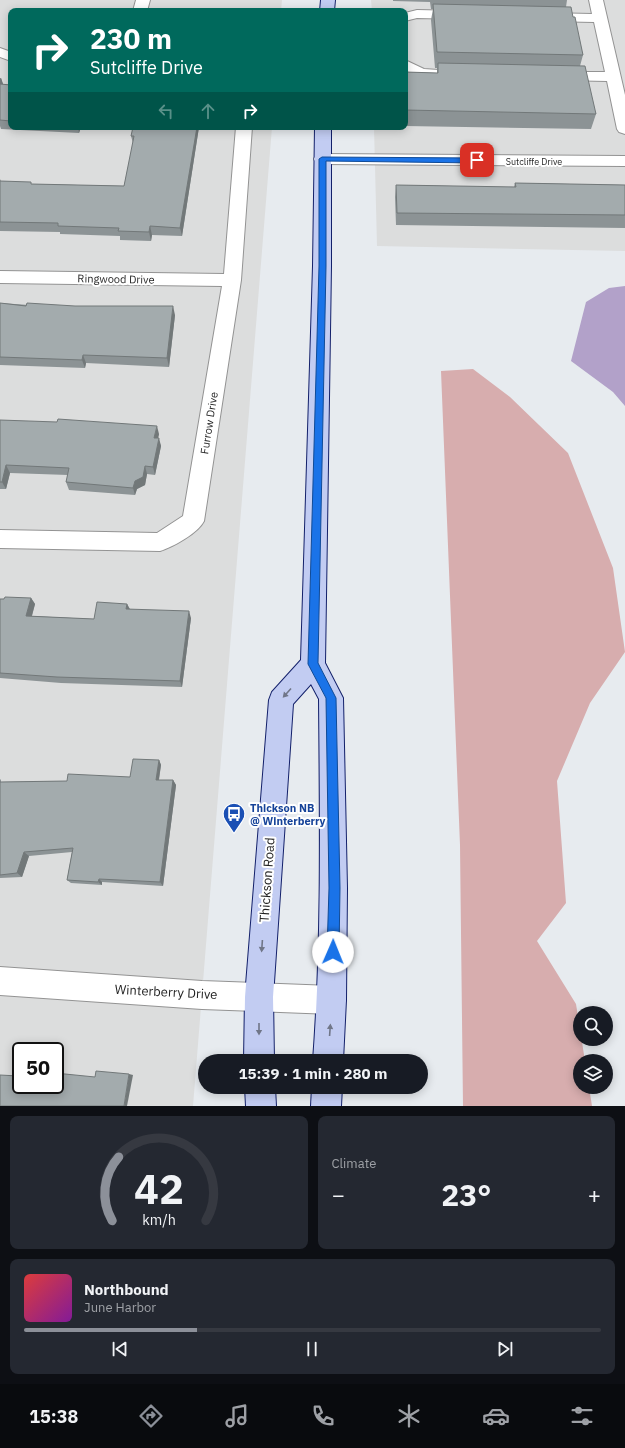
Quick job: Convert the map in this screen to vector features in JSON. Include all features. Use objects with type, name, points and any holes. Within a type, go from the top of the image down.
[{"type":"main road","points":[[324,130],[322,159],[322,266],[313,664],[331,698],[334,888],[332,1000],[328,1054]]},
{"type":"main road","name":"Thickson Road","points":[[259,1054],[259,997],[281,700],[313,664]]},
{"type":"main road","points":[[260,1094],[261,1106]]},
{"type":"main road","points":[[326,1106],[327,1094]]},
{"type":"street","points":[[596,0],[625,129]]},
{"type":"street","points":[[408,16],[417,14],[478,15]]},
{"type":"street","points":[[532,16],[601,18]]},
{"type":"street","points":[[408,66],[421,73],[459,74]]},
{"type":"street","points":[[544,76],[614,77]]},
{"type":"street","name":"Furrow Drive","points":[[0,539],[160,542],[194,522],[232,280],[244,130]]},
{"type":"street","name":"Sutcliffe Drive","points":[[322,159],[625,161]]},
{"type":"street","name":"Ringwood Drive","points":[[0,277],[232,280]]},
{"type":"street","name":"Winterberry Drive","points":[[0,981],[202,995],[332,1000]]},
{"type":"shaded area","points":[[0,0],[282,0],[281,8],[8,8],[8,130],[272,130],[193,1106],[0,1106]]},
{"type":"shaded area","points":[[371,0],[625,0],[625,251],[377,246],[374,130],[408,130],[408,8],[372,8]]},
{"type":"shaded area","points":[[625,286],[625,406],[613,392],[571,361],[586,302],[609,288]]},
{"type":"shaded area","points":[[473,369],[510,397],[568,453],[613,568],[625,652],[590,703],[557,781],[566,903],[537,941],[576,1004],[576,1006],[573,1006],[573,1046],[583,1046],[584,1054],[573,1054],[573,1094],[590,1094],[592,1106],[463,1106],[460,845],[441,371]]},
{"type":"building","points":[[433,4],[571,7],[573,17],[575,17],[583,55],[437,52]]},
{"type":"building","points":[[438,63],[585,66],[596,114],[408,110],[408,72],[438,73]]},
{"type":"building","points":[[0,84],[8,85],[8,121],[0,120]]},
{"type":"building","points":[[132,130],[196,130],[180,228],[150,226],[149,232],[118,231],[119,228],[58,226],[58,223],[0,222],[0,181],[31,182],[31,184],[124,186],[134,136],[131,136]]},
{"type":"building","points":[[515,183],[625,185],[625,215],[397,213],[396,185],[516,187]]},
{"type":"building","points":[[0,303],[26,306],[27,303],[75,306],[173,306],[167,358],[83,355],[82,360],[0,357]]},
{"type":"building","points":[[58,419],[157,426],[154,438],[159,438],[153,467],[145,466],[143,477],[135,481],[133,488],[66,482],[69,468],[6,465],[2,482],[0,482],[0,420],[57,422]]},
{"type":"building","points":[[5,597],[31,598],[26,616],[94,619],[97,602],[127,604],[126,609],[189,611],[180,681],[57,677],[0,673],[0,599],[4,599]]},
{"type":"building","points":[[133,759],[159,760],[156,780],[173,780],[160,882],[99,879],[98,882],[67,880],[73,848],[24,852],[17,873],[0,875],[0,782],[67,781],[68,774],[130,777]]},
{"type":"building","points":[[96,1071],[129,1074],[124,1106],[0,1106],[0,1075],[12,1076],[12,1094],[64,1094],[64,1074],[95,1077]]},
{"type":"place","name":"Thickson NB @ Winterberry","points":[[234,834]]},
{"type":"route","points":[[333,952],[334,888],[331,698],[313,664],[322,266],[322,159],[477,160]]}]
